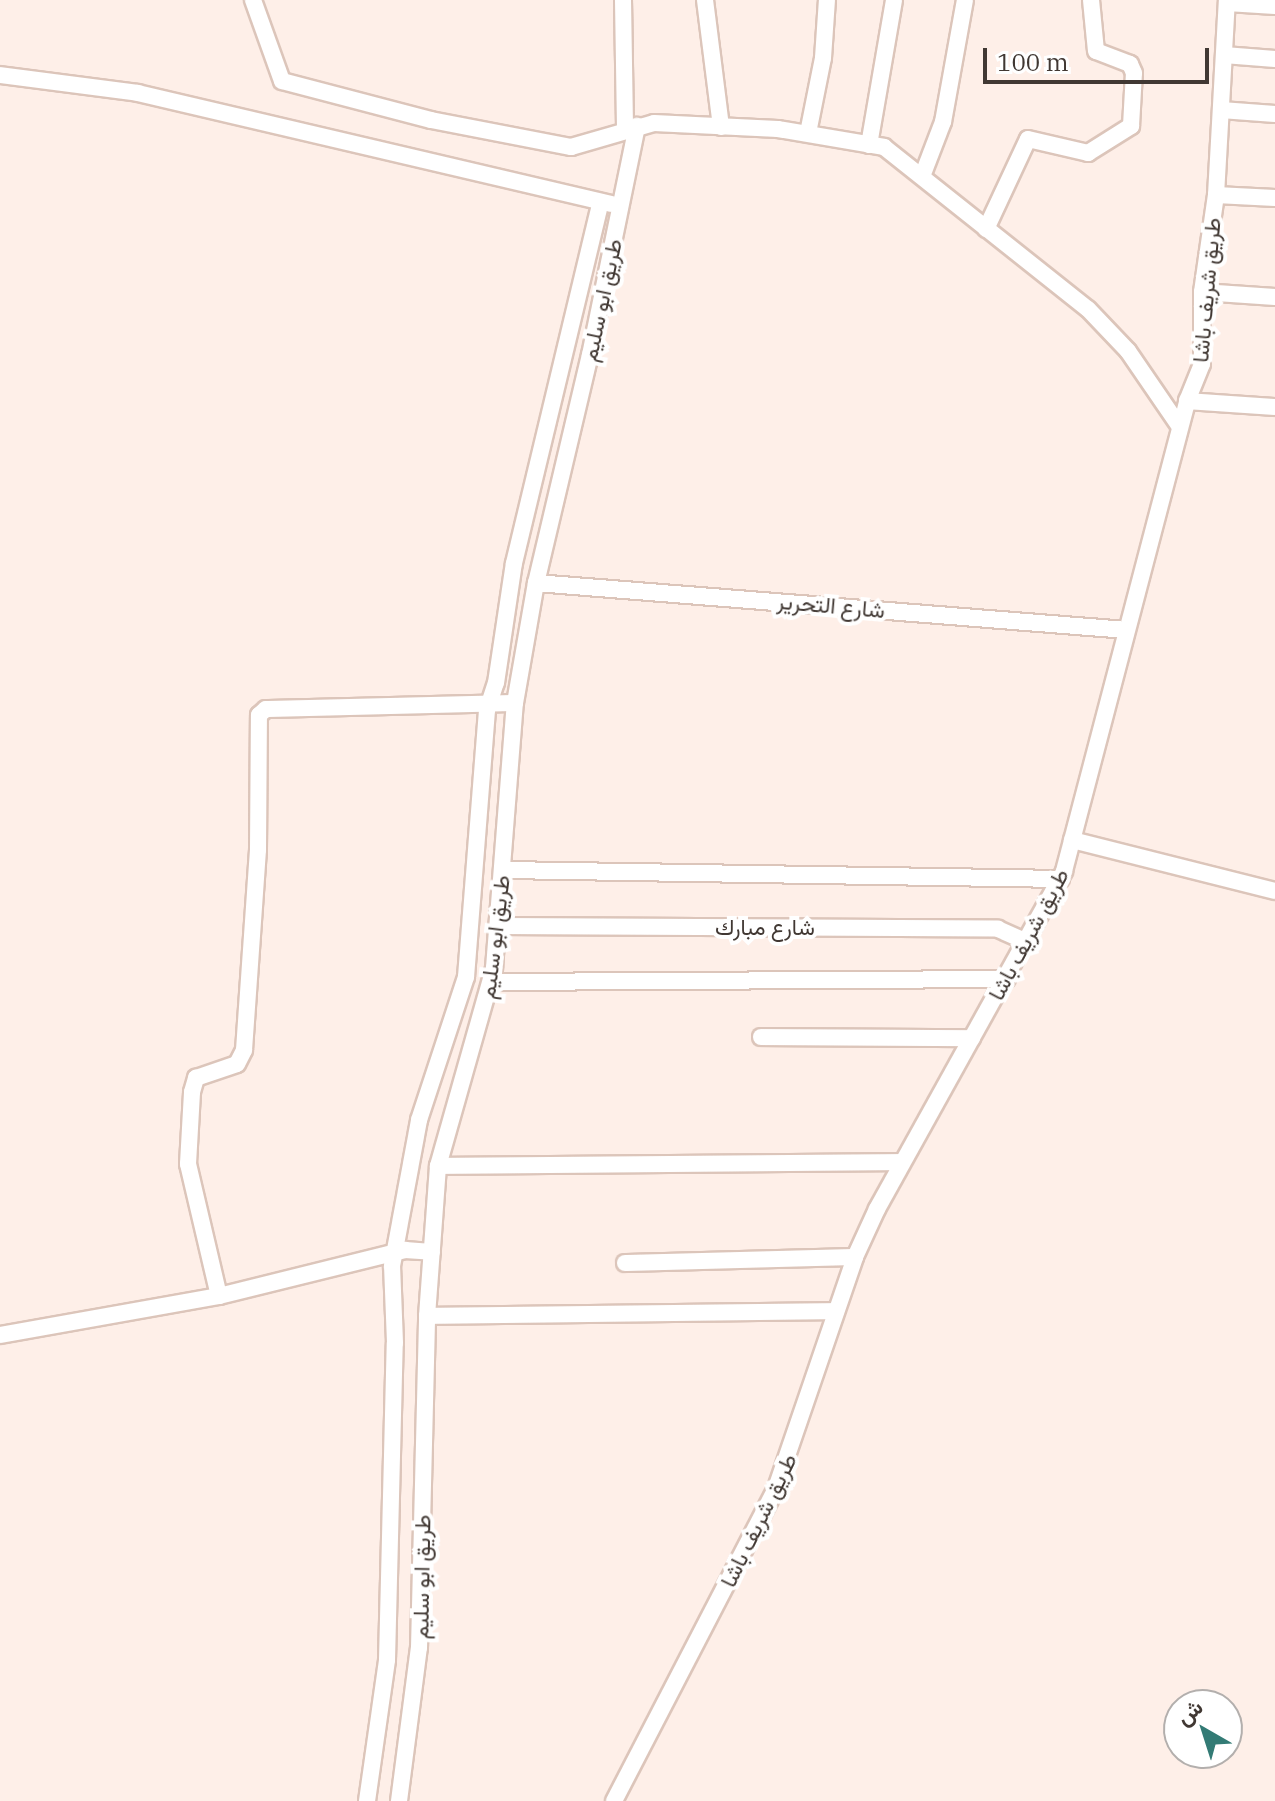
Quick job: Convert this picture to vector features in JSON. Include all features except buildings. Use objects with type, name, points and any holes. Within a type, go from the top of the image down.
[{"type":"street","points":[[253,0],[275,74],[286,83],[431,120],[571,147],[590,146],[631,128],[721,127],[808,133],[896,153],[1109,329],[1180,427]]},
{"type":"street","name":"طريق ابو سليم","points":[[399,1801],[419,1648],[427,1316],[438,1166],[491,982],[499,926],[515,703],[536,583],[621,206],[631,128],[623,0]]},
{"type":"street","points":[[705,0],[721,127]]},
{"type":"street","points":[[808,133],[823,58],[827,0]]},
{"type":"street","points":[[869,145],[894,0]]},
{"type":"street","points":[[923,174],[943,122],[965,0]]},
{"type":"street","points":[[986,229],[1028,139],[1088,153],[1131,126],[1134,73],[1130,64],[1096,51],[1091,0]]},
{"type":"street","points":[[1227,2],[1275,6]]},
{"type":"street","name":"طريق شريف باشا","points":[[614,1801],[775,1491],[803,1421],[855,1257],[901,1162],[1061,879],[1187,401],[1202,364],[1202,292],[1216,195],[1227,2]]},
{"type":"street","points":[[1224,55],[1275,59]]},
{"type":"street","points":[[0,75],[138,93],[621,206]]},
{"type":"street","points":[[1221,110],[1275,114]]},
{"type":"street","points":[[1216,195],[1275,198]]},
{"type":"street","name":"طريق ابو سليم","points":[[367,1801],[387,1660],[395,1343],[389,1281],[419,1120],[450,1038],[469,958],[490,700],[514,563],[601,202]]},
{"type":"street","points":[[1202,292],[1275,297]]},
{"type":"street","points":[[1187,401],[1275,407]]},
{"type":"street","name":"شارع التحرير","points":[[536,583],[1126,630]]},
{"type":"street","points":[[219,1296],[188,1164],[192,1092],[196,1078],[237,1064],[244,1050],[258,850],[259,715],[266,709],[490,700],[515,703]]},
{"type":"street","points":[[1072,840],[1275,891]]},
{"type":"street","points":[[503,870],[1061,879]]},
{"type":"street","name":"شارع مبارك","points":[[499,926],[998,929],[1027,942]]},
{"type":"street","points":[[491,982],[1007,979]]},
{"type":"street","points":[[761,1037],[972,1038]]},
{"type":"street","points":[[438,1166],[901,1162]]},
{"type":"street","points":[[0,1335],[219,1296],[396,1253],[432,1252]]},
{"type":"street","points":[[625,1263],[855,1257]]},
{"type":"street","points":[[427,1316],[836,1311]]}]
